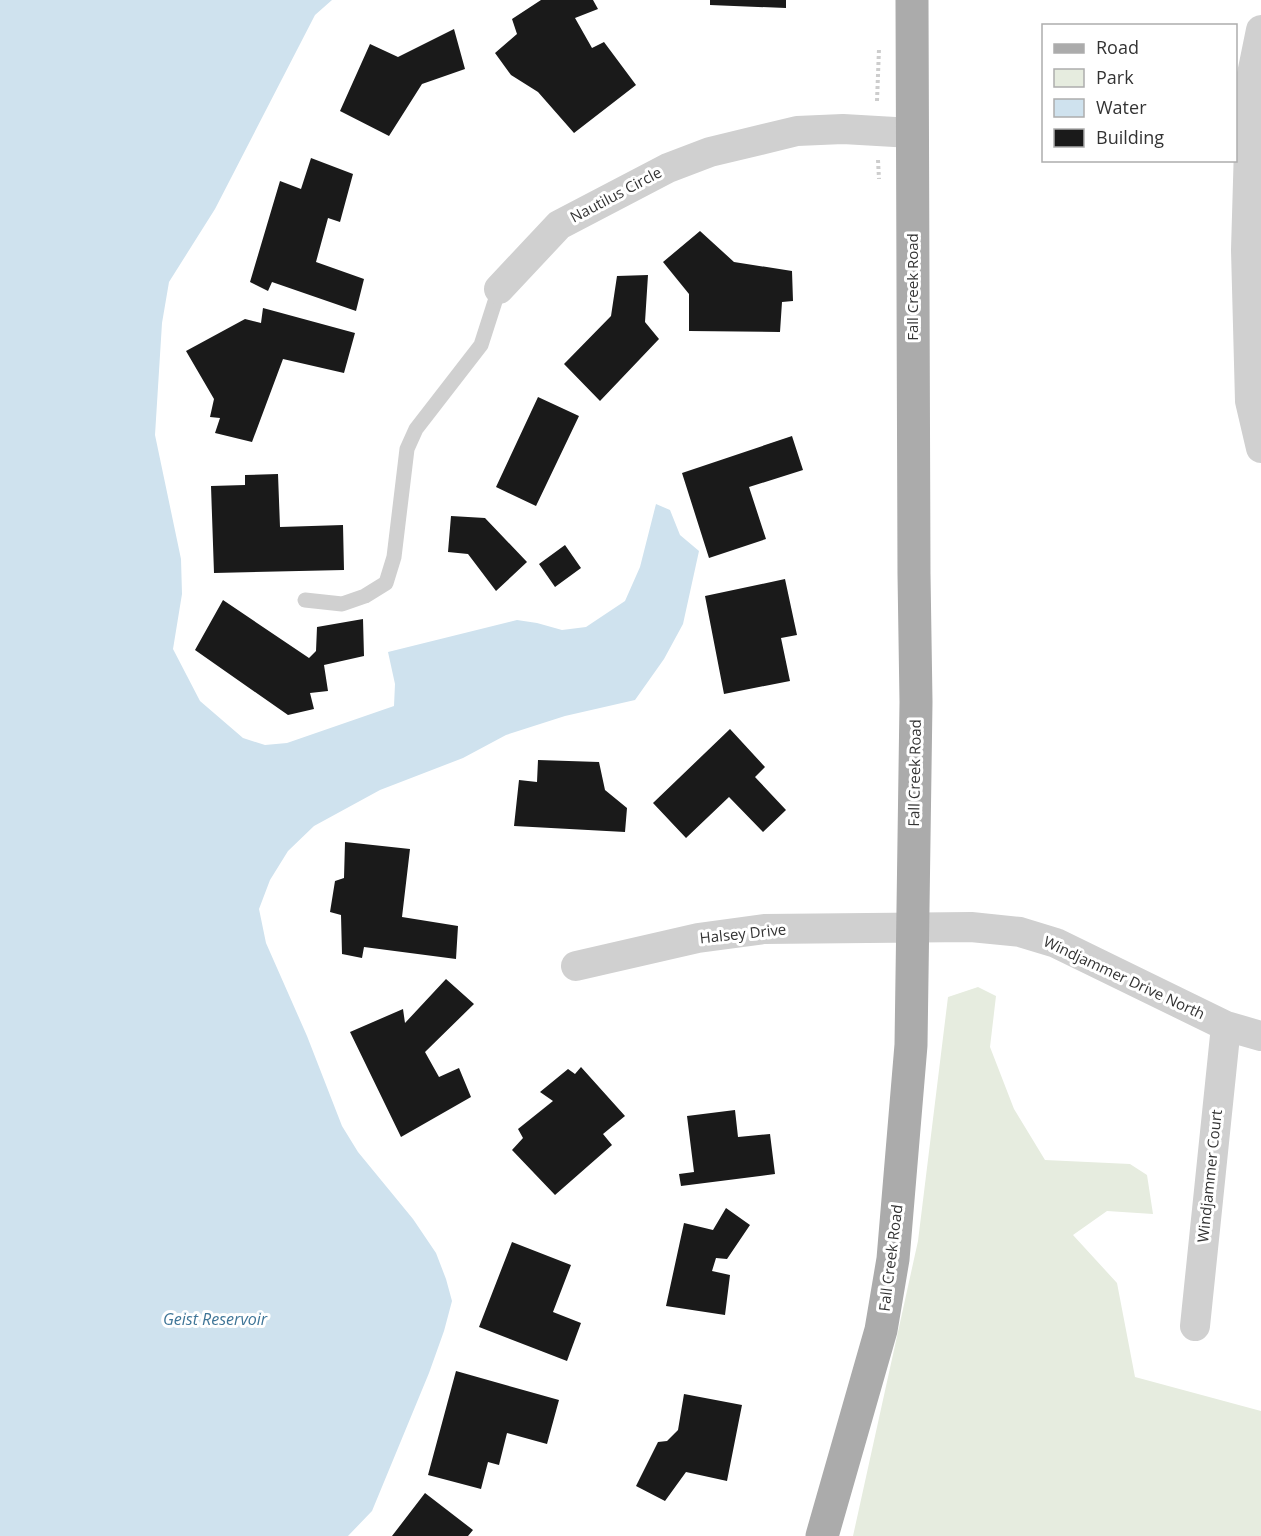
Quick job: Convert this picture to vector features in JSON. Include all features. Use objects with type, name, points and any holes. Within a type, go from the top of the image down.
[{"type":"main road","name":"Fall Creek Road","points":[[822,1536],[881,1330],[893,1259],[911,1046],[916,702],[912,0]]},
{"type":"street","points":[[1261,30],[1251,79],[1246,250],[1250,400],[1261,448]]},
{"type":"street","name":"Nautilus Circle","points":[[500,290],[559,225],[668,168],[710,152],[797,132],[843,129],[912,133]]},
{"type":"street","name":"Windjammer Drive North","points":[[913,928],[971,927],[1020,932],[1056,943],[1226,1026],[1261,1036]]},
{"type":"street","name":"Halsey Drive","points":[[576,966],[698,938],[764,929],[913,928]]},
{"type":"street","name":"Windjammer Court","points":[[1195,1326],[1226,1026]]},
{"type":"lane","name":"Nautilus Circle","points":[[305,600],[342,604],[365,596],[386,583],[394,557],[407,449],[416,429],[480,345],[500,290]]},
{"type":"path","points":[[879,45],[877,131],[879,181]]},
{"type":"green space","points":[[978,987],[996,996],[990,1047],[1014,1109],[1045,1160],[1130,1164],[1147,1175],[1153,1214],[1107,1211],[1073,1235],[1117,1283],[1135,1377],[1261,1411],[1261,1536],[853,1536],[918,1241],[948,997]]},
{"type":"water","name":"Geist Reservoir","points":[[0,0],[332,0],[315,15],[215,209],[169,282],[162,323],[155,435],[181,559],[182,594],[173,649],[200,701],[243,738],[265,745],[287,743],[394,706],[395,684],[388,652],[517,620],[562,630],[586,627],[625,601],[640,567],[656,504],[670,510],[680,535],[699,551],[683,624],[664,659],[635,700],[565,716],[506,735],[463,758],[380,790],[314,826],[288,851],[270,880],[259,909],[266,943],[307,1036],[342,1126],[358,1152],[413,1219],[436,1253],[452,1301],[429,1373],[372,1511],[348,1536],[0,1536]]},
{"type":"building","points":[[541,0],[593,0],[598,9],[575,18],[592,48],[604,42],[636,85],[574,133],[538,92],[511,75],[495,53],[517,34],[512,19]]},
{"type":"building","points":[[710,0],[786,0],[786,8],[710,5]]},
{"type":"building","points":[[454,29],[465,69],[422,84],[389,136],[340,111],[370,44],[398,57]]},
{"type":"building","points":[[311,158],[353,174],[340,222],[328,218],[316,262],[364,279],[356,311],[272,282],[268,291],[250,282],[280,181],[301,189]]},
{"type":"building","points":[[700,231],[734,262],[792,271],[793,301],[782,302],[780,332],[689,331],[689,294],[663,262]]},
{"type":"building","points":[[648,275],[645,322],[659,339],[600,401],[564,364],[611,316],[617,276]]},
{"type":"building","points":[[263,308],[355,333],[344,373],[283,359],[252,442],[215,433],[220,418],[210,417],[214,399],[186,351],[245,319],[261,323]]},
{"type":"building","points":[[538,397],[579,416],[536,506],[496,487]]},
{"type":"building","points":[[792,436],[803,470],[749,487],[766,539],[709,558],[682,473]]},
{"type":"building","points":[[278,474],[280,527],[343,525],[344,570],[214,573],[211,486],[245,485],[245,475]]},
{"type":"building","points":[[451,516],[485,518],[527,562],[496,591],[468,554],[448,552]]},
{"type":"building","points":[[565,545],[581,568],[555,587],[539,564]]},
{"type":"building","points":[[785,579],[797,635],[781,638],[790,681],[724,694],[705,596]]},
{"type":"building","points":[[223,600],[309,658],[316,651],[317,627],[363,619],[364,656],[324,665],[328,691],[310,693],[314,709],[288,715],[195,650]]},
{"type":"building","points":[[730,729],[765,767],[755,777],[786,810],[763,832],[729,797],[686,838],[653,803]]},
{"type":"building","points":[[538,760],[599,762],[605,790],[627,808],[625,832],[514,826],[519,780],[537,782]]},
{"type":"building","points":[[345,842],[410,849],[402,917],[458,926],[456,959],[364,947],[362,958],[342,954],[341,915],[330,912],[335,881],[344,878]]},
{"type":"building","points":[[446,979],[474,1004],[425,1052],[439,1077],[459,1068],[471,1097],[401,1137],[350,1032],[403,1009],[405,1023]]},
{"type":"building","points":[[581,1067],[625,1116],[603,1134],[612,1145],[555,1195],[512,1150],[523,1138],[518,1129],[553,1101],[540,1092],[568,1069],[575,1074]]},
{"type":"building","points":[[735,1110],[738,1137],[770,1134],[775,1174],[681,1186],[679,1174],[694,1172],[687,1116]]},
{"type":"building","points":[[726,1208],[750,1225],[727,1259],[716,1258],[712,1271],[730,1275],[725,1315],[666,1306],[684,1223],[713,1230]]},
{"type":"building","points":[[512,1242],[571,1265],[553,1312],[581,1323],[567,1361],[479,1327]]},
{"type":"building","points":[[456,1371],[559,1400],[547,1444],[507,1433],[499,1465],[488,1462],[481,1489],[428,1475]]},
{"type":"building","points":[[684,1394],[742,1405],[727,1481],[686,1472],[665,1501],[636,1486],[658,1442],[667,1441],[678,1430]]},
{"type":"building","points":[[425,1493],[473,1530],[468,1536],[392,1536]]}]
